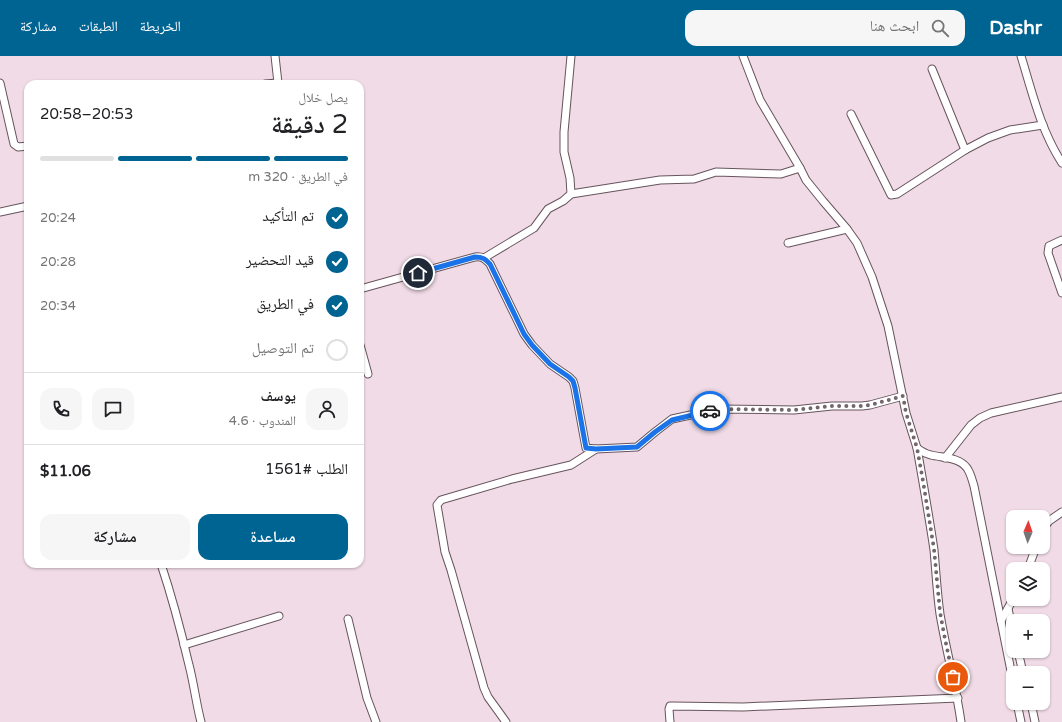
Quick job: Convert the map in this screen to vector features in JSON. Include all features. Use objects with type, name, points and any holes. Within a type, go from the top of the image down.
[{"type":"street","points":[[275,56],[278,80]]},
{"type":"street","points":[[571,56],[564,132],[564,152],[570,178],[571,194]]},
{"type":"street","points":[[742,56],[760,100],[811,187],[857,243],[880,300],[888,326],[906,413],[917,448],[934,549],[941,619],[958,698],[961,722]]},
{"type":"street","points":[[1021,56],[1043,125],[1054,150],[1062,163]]},
{"type":"street","points":[[932,69],[965,150]]},
{"type":"street","points":[[0,83],[14,144],[18,147],[24,146]]},
{"type":"street","points":[[851,114],[891,195],[897,194],[965,150],[988,138],[1010,130],[1043,125]]},
{"type":"street","points":[[484,258],[534,228],[548,209],[563,201],[571,194],[660,180],[694,179],[716,172],[781,174],[800,168]]},
{"type":"street","points":[[0,212],[24,207]]},
{"type":"street","points":[[788,243],[847,229]]},
{"type":"street","points":[[1062,240],[1049,246],[1048,253],[1062,293]]},
{"type":"street","points":[[364,288],[475,257],[484,258],[490,264],[524,334],[550,364],[573,381],[586,448],[637,447],[672,420],[718,409],[794,410],[832,406],[862,406],[903,396]]},
{"type":"street","points":[[364,360],[368,374]]},
{"type":"street","points":[[945,458],[971,425],[980,418],[991,413],[1062,397]]},
{"type":"street","points":[[917,448],[931,455],[960,462],[966,467],[970,474],[974,486],[1010,666]]},
{"type":"street","points":[[506,722],[484,688],[445,552],[437,505],[441,500],[512,479],[572,465],[596,449]]},
{"type":"street","points":[[1050,520],[1062,512]]},
{"type":"street","points":[[162,568],[184,645],[201,722]]},
{"type":"street","points":[[1001,621],[1009,606]]},
{"type":"street","points":[[1008,609],[1009,614]]},
{"type":"street","points":[[184,645],[279,616]]},
{"type":"street","points":[[348,618],[367,698],[376,722]]},
{"type":"street","points":[[670,722],[670,706],[743,707],[958,698]]},
{"type":"street","points":[[1018,710],[1021,722]]},
{"type":"street","points":[[1033,710],[1036,722]]},
{"type":"way so far","points":[[710,411],[718,409],[794,410],[832,406],[862,406],[903,396],[906,413],[917,448],[923,481],[934,549],[940,612],[953,677]]},
{"type":"route","points":[[418,273],[475,257],[484,258],[490,264],[524,334],[550,364],[573,381],[586,448],[637,447],[672,420],[710,411]]}]
